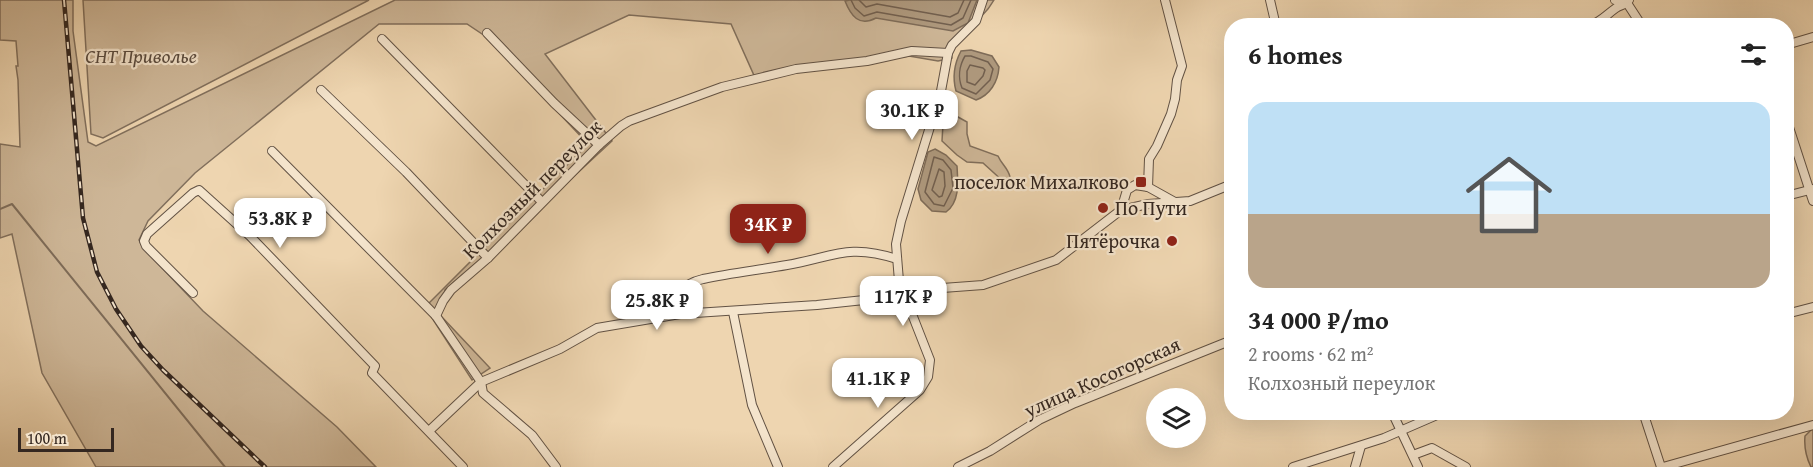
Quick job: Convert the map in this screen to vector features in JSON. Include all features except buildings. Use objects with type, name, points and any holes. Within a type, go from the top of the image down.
[{"type":"street","points":[[832,467],[923,387],[929,372],[928,352],[902,291],[898,275],[896,244],[941,91],[948,53],[952,45],[976,21],[983,0]]},
{"type":"street","points":[[1149,185],[1149,159],[1170,114],[1182,66],[1165,0]]},
{"type":"street","points":[[1270,0],[1274,18]]},
{"type":"street","points":[[1615,0],[1628,2]]},
{"type":"street","points":[[1604,18],[1628,2]]},
{"type":"street","points":[[1628,2],[1637,18]]},
{"type":"street","points":[[487,33],[599,145]]},
{"type":"street","points":[[1794,43],[1813,37]]},
{"type":"street","points":[[382,39],[542,202]]},
{"type":"street","name":"Колхозный переулок","points":[[436,316],[448,294],[488,258],[599,145],[629,121],[692,97],[796,69],[867,61],[912,51],[948,53]]},
{"type":"street","points":[[321,90],[406,172],[488,258]]},
{"type":"street","points":[[1794,141],[1813,201]]},
{"type":"street","points":[[272,151],[436,316],[481,382],[483,393],[532,435],[556,467]]},
{"type":"street","points":[[1121,210],[1128,185],[1149,185],[1176,203]]},
{"type":"street","points":[[429,431],[481,382],[560,349],[594,329],[680,314],[781,309],[859,300],[902,291],[983,285],[1056,260],[1121,210],[1148,204],[1176,203],[1196,199],[1224,187]]},
{"type":"street","points":[[1794,194],[1811,189]]},
{"type":"street","points":[[193,293],[146,246],[144,240],[147,234],[199,190],[250,236],[375,366],[372,373],[463,467]]},
{"type":"street","points":[[680,314],[681,292],[687,285],[697,280],[793,264],[852,250],[897,259]]},
{"type":"street","points":[[1794,313],[1813,307]]},
{"type":"street","points":[[733,312],[752,405],[778,467]]},
{"type":"street","name":"улица Косогорская","points":[[957,467],[990,451],[1039,420],[1075,403],[1224,343]]},
{"type":"street","points":[[1396,420],[1418,467]]},
{"type":"street","points":[[1293,467],[1361,446],[1426,420]]},
{"type":"street","points":[[1645,420],[1662,467],[1813,425]]},
{"type":"street","points":[[1355,467],[1361,446]]},
{"type":"street","points":[[1413,455],[1432,448],[1466,467]]},
{"type":"green space","points":[[0,0],[73,0],[73,31],[88,142],[96,146],[395,0],[994,0],[979,18],[949,44],[952,58],[938,61],[909,56],[798,72],[757,82],[731,24],[629,15],[545,54],[612,141],[445,290],[441,316],[490,368],[472,380],[425,307],[588,144],[488,38],[467,24],[379,24],[195,173],[148,221],[139,240],[143,248],[203,311],[337,427],[376,467],[96,467],[42,373],[12,234],[0,238],[0,144],[20,147],[16,41],[0,40]]},
{"type":"green space","name":"СНТ Приволье","points":[[83,0],[369,0],[103,138],[91,134]]},
{"type":"green space","points":[[958,117],[967,122],[970,146],[998,156],[1010,177],[1005,183],[983,163],[967,162],[942,141],[943,124]]},
{"type":"green space","points":[[1813,428],[1813,467],[1811,467],[1806,452],[1805,436]]},
{"type":"water","points":[[977,0],[968,23],[953,31],[876,18],[860,21],[847,6],[845,1]]},
{"type":"water","points":[[971,50],[992,56],[999,67],[992,87],[976,100],[956,91],[954,80],[955,65],[961,51]]},
{"type":"water","points":[[935,149],[946,155],[957,166],[956,197],[951,208],[946,212],[932,211],[921,200],[918,189],[928,152]]},
{"type":"waterway","points":[[0,209],[12,204],[225,467]]},
{"type":"railway","points":[[64,0],[83,218],[97,272],[116,309],[141,346],[163,370],[265,467]]},
{"type":"place","name":"поселок Михалково","points":[[1141,182]]},
{"type":"place","name":"По Пути","points":[[1103,208]]},
{"type":"place","name":"Пятёрочка","points":[[1172,241]]}]
